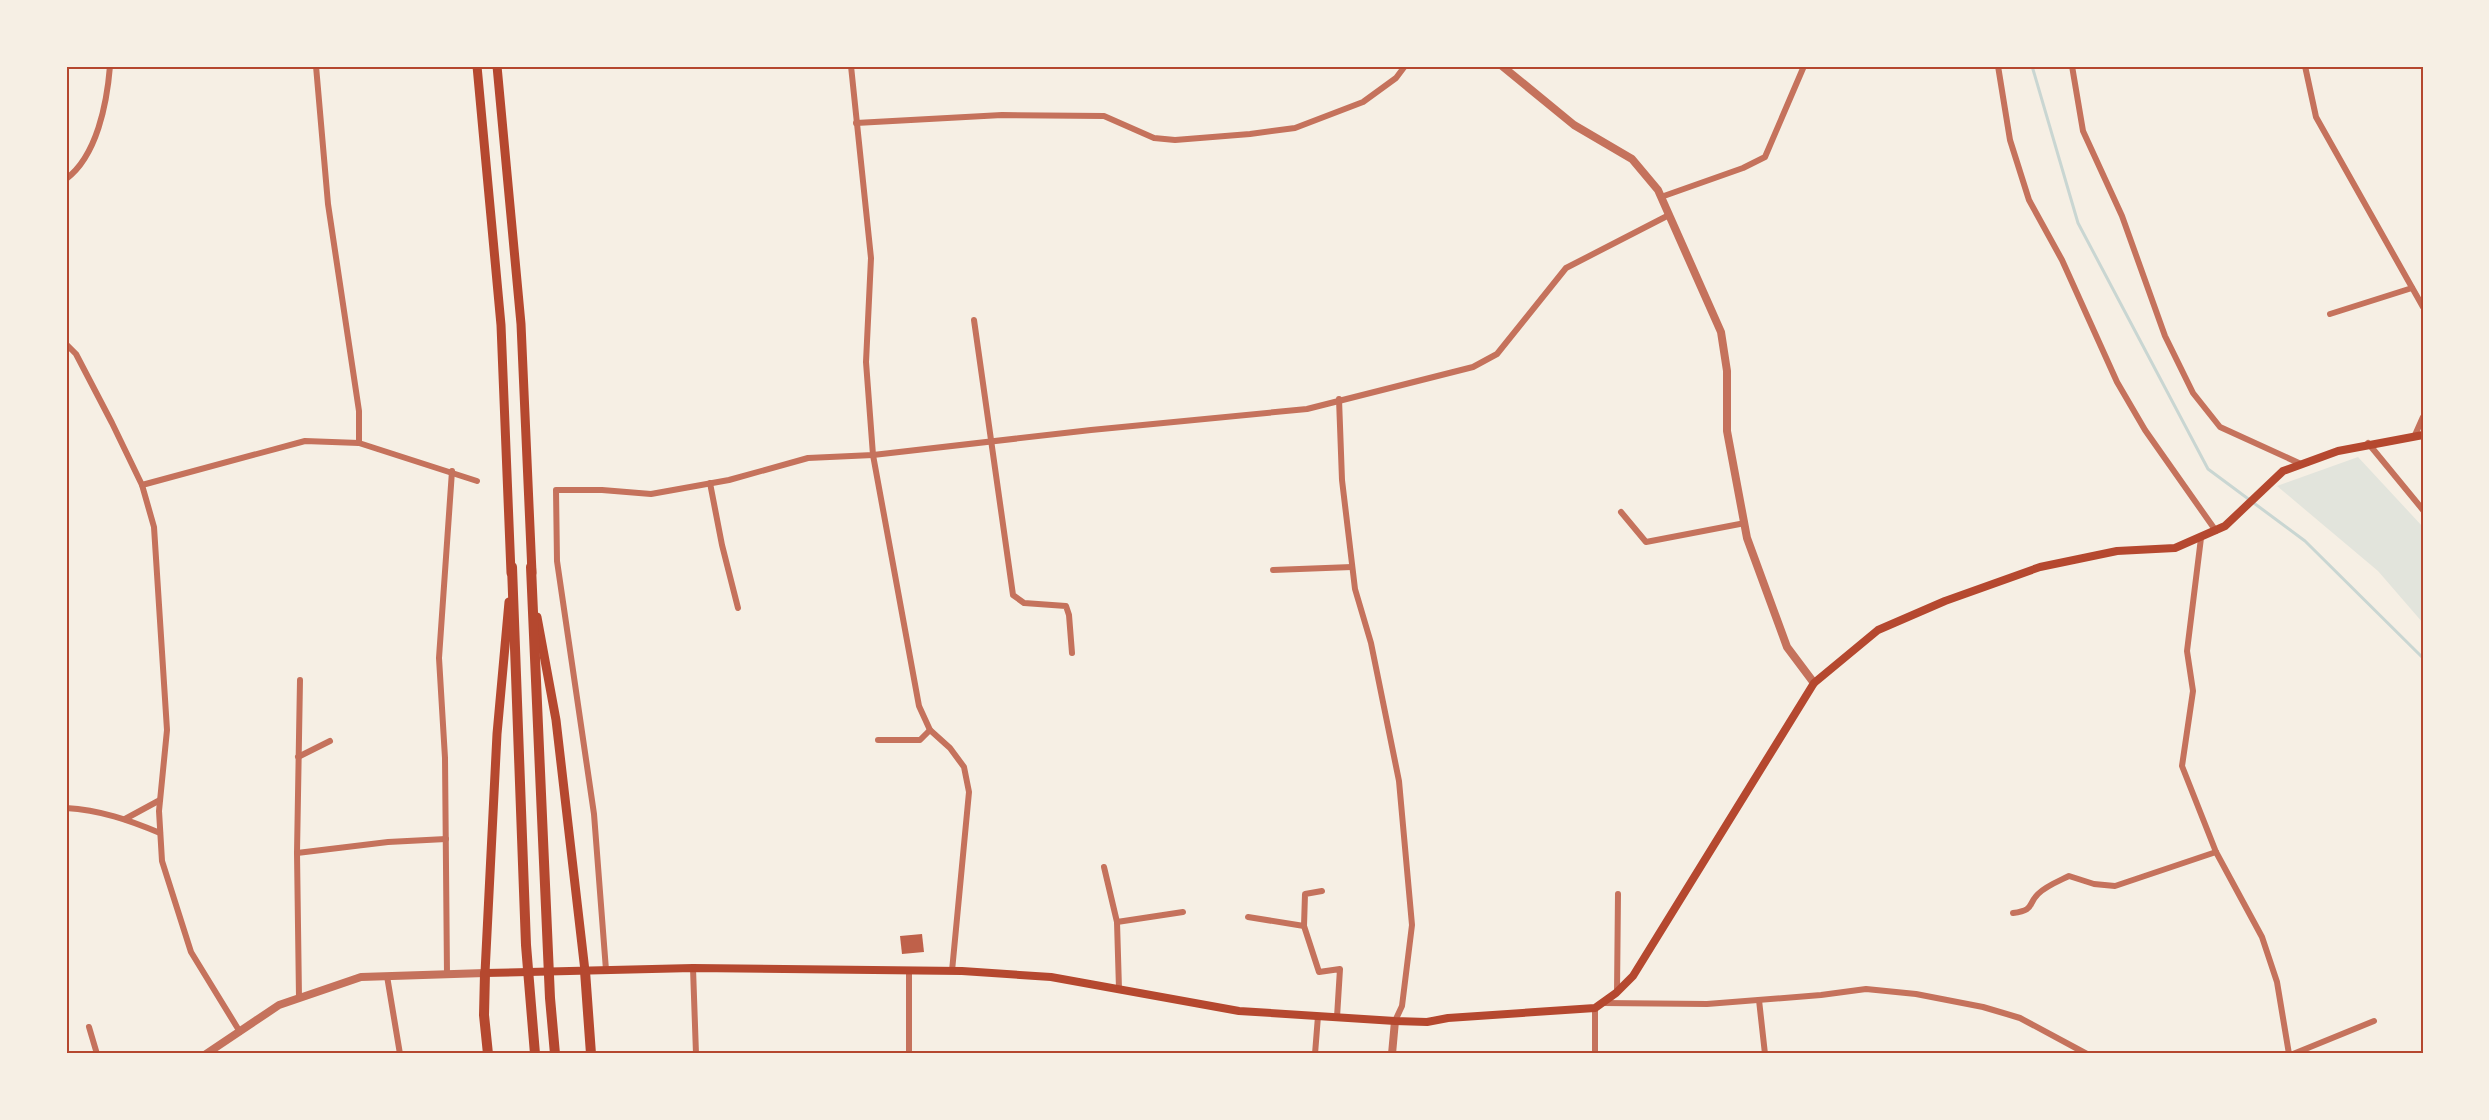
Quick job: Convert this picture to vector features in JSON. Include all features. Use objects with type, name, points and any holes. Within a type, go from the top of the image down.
[{"type":"highway","points":[[477,66],[501,325],[526,945],[535,1054]]},
{"type":"highway","points":[[497,66],[521,324],[547,943],[555,1054]]},
{"type":"highway","points":[[488,1054],[484,1015],[485,973],[497,734],[512,567]]},
{"type":"highway","points":[[531,567],[542,650],[556,720],[585,971],[591,1054]]},
{"type":"main road","points":[[485,973],[693,968],[952,971],[1051,977],[1239,1011],[1395,1022],[1426,1022],[1448,1018],[1599,1005],[1634,976],[1814,683],[1878,630],[1945,601],[2040,567],[2117,550],[2175,548],[2225,526],[2283,471],[2368,443],[2419,435]]},
{"type":"street","points":[[66,180],[77,171],[88,153],[108,85],[110,66]]},
{"type":"street","points":[[316,66],[328,204],[358,411],[359,443]]},
{"type":"street","points":[[851,66],[871,258],[866,362],[873,455],[919,706],[930,730],[950,748],[964,767],[969,792],[952,971]]},
{"type":"street","points":[[856,123],[1002,115],[1104,116],[1154,138],[1175,140],[1250,134],[1295,128],[1363,102],[1396,78],[1405,66]]},
{"type":"street","points":[[1502,66],[1575,125],[1632,159],[1661,197],[1721,332],[1727,371],[1727,431],[1747,538],[1787,647],[1814,683]]},
{"type":"street","points":[[1661,197],[1743,168],[1765,157],[1804,66]]},
{"type":"street","points":[[1998,66],[2010,140],[2029,200],[2062,260],[2117,382],[2145,430],[2216,531]]},
{"type":"street","points":[[2072,66],[2083,131],[2122,216],[2164,336],[2193,393],[2220,428],[2301,464]]},
{"type":"street","points":[[2305,66],[2316,117],[2423,307]]},
{"type":"street","points":[[606,970],[594,813],[557,561],[556,490],[602,490],[651,494],[710,483],[808,458],[873,455],[1307,409],[1339,399],[1473,367],[1497,354],[1566,268],[1669,215]]},
{"type":"street","points":[[2330,314],[2412,288]]},
{"type":"street","points":[[974,320],[1013,595],[1024,603],[1066,606],[1070,615],[1072,653]]},
{"type":"street","points":[[66,344],[76,354],[142,485],[154,527],[167,730],[160,800],[162,861],[191,952],[240,1032]]},
{"type":"street","points":[[1339,399],[1342,480],[1355,589],[1374,655],[1401,803],[1412,925],[1402,1006],[1395,1022],[1392,1054]]},
{"type":"street","points":[[2419,435],[2423,417]]},
{"type":"street","points":[[142,485],[304,441],[359,443],[452,471],[477,481]]},
{"type":"street","points":[[2368,443],[2423,510]]},
{"type":"street","points":[[447,974],[446,758],[439,658],[452,471]]},
{"type":"street","points":[[710,483],[722,545],[738,608]]},
{"type":"street","points":[[1621,512],[1646,542],[1745,523]]},
{"type":"street","points":[[2201,538],[2187,651],[2193,691],[2182,766],[2216,852],[2262,937],[2277,982],[2291,1054],[2374,1022]]},
{"type":"street","points":[[1273,570],[1352,567]]},
{"type":"street","points":[[299,998],[297,852],[300,680]]},
{"type":"street","points":[[878,740],[920,740],[930,730]]},
{"type":"street","points":[[298,757],[330,741]]},
{"type":"street","points":[[125,819],[160,800]]},
{"type":"street","points":[[66,808],[86,809],[125,819],[160,833]]},
{"type":"street","points":[[297,852],[388,842],[446,839]]},
{"type":"street","points":[[2013,914],[2026,912],[2032,906],[2037,894],[2069,876],[2094,884],[2115,886],[2216,852]]},
{"type":"street","points":[[1104,867],[1117,922],[1119,989]]},
{"type":"street","points":[[1322,891],[1305,894],[1304,926],[1319,972],[1340,969],[1337,1017]]},
{"type":"street","points":[[1616,993],[1618,894]]},
{"type":"street","points":[[1117,922],[1183,912]]},
{"type":"street","points":[[1248,916],[1304,926]]},
{"type":"street","points":[[693,968],[696,1054]]},
{"type":"street","points":[[909,970],[909,1054]]},
{"type":"street","points":[[206,1054],[279,1005],[361,978],[485,973]]},
{"type":"street","points":[[387,976],[400,1054]]},
{"type":"street","points":[[1595,1054],[1599,1005],[1707,1004],[1866,989],[1916,994],[1983,1006],[2020,1018],[2087,1054]]},
{"type":"street","points":[[1759,1000],[1765,1054]]},
{"type":"street","points":[[1315,1054],[1318,1016]]},
{"type":"street","points":[[89,1027],[97,1054]]},
{"type":"shaded area","points":[[2358,457],[2423,527],[2423,623],[2378,571],[2277,486]]},
{"type":"building","points":[[922,934],[924,952],[902,954],[900,936]]},
{"type":"waterway","points":[[2032,66],[2078,223],[2208,469],[2305,541],[2423,658]]}]
